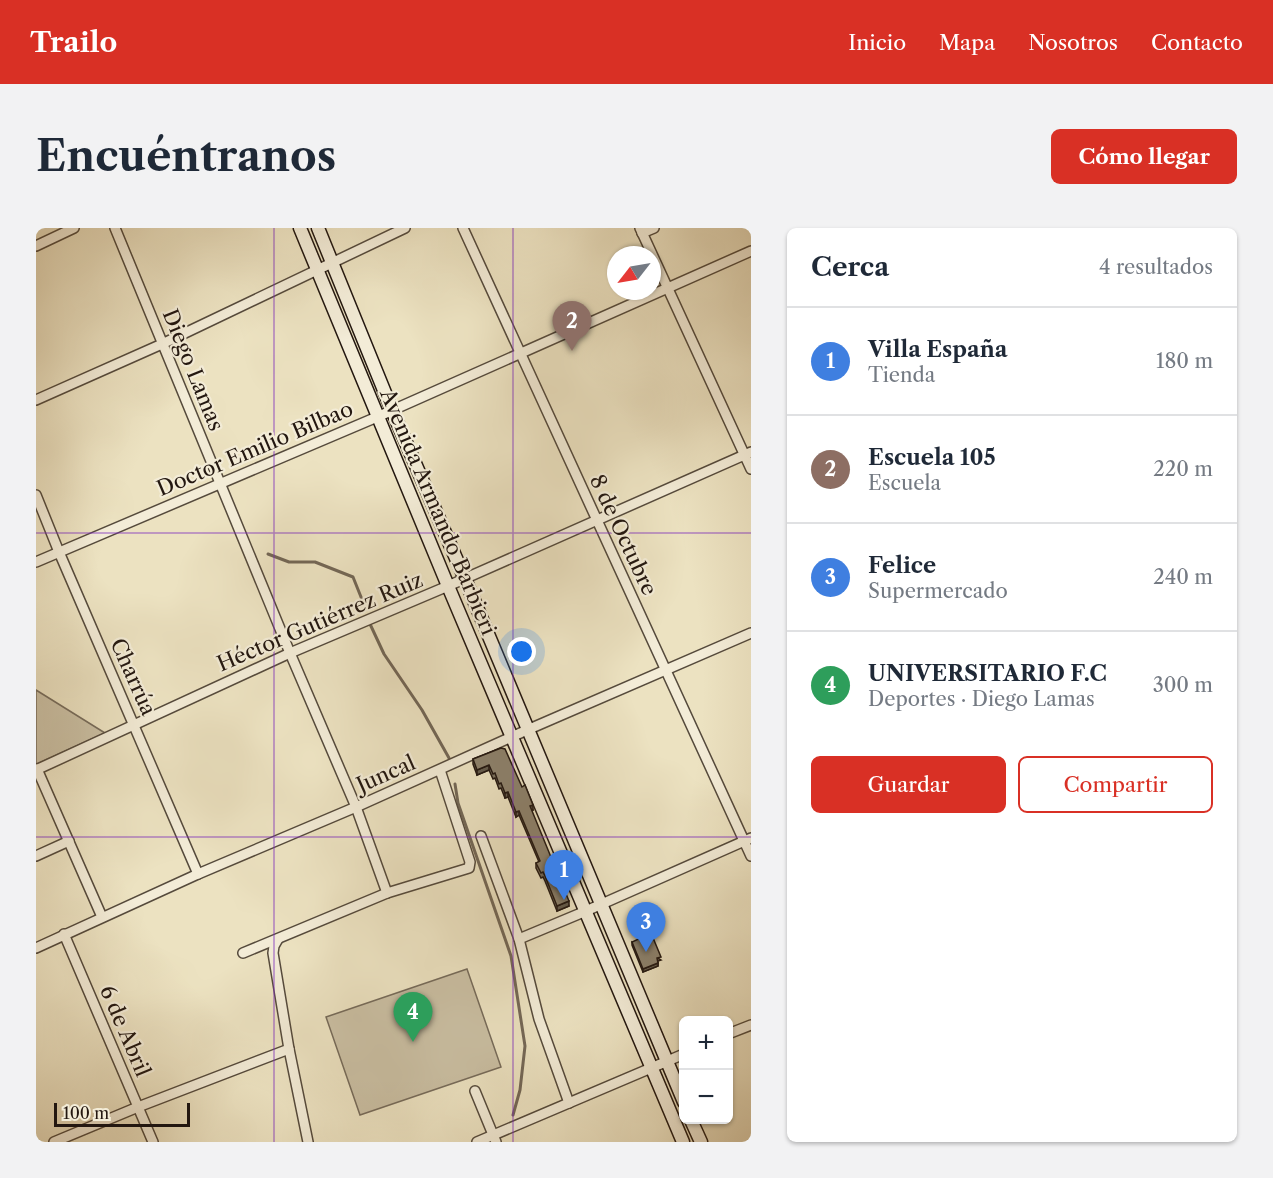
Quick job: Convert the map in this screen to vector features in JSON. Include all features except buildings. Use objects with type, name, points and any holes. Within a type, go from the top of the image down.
[{"type":"street","points":[[36,246],[74,228]]},
{"type":"street","name":"Diego Lamas","points":[[115,228],[290,653],[357,807],[387,893]]},
{"type":"street","name":"Avenida Armando Barbieri","points":[[300,228],[377,417],[683,1142]]},
{"type":"street","name":"Avenida Armando Barbieri","points":[[318,228],[392,410],[679,1091]]},
{"type":"street","points":[[36,400],[162,344],[405,228]]},
{"type":"street","name":"8 de Octubre","points":[[463,228],[596,520],[748,839],[751,856]]},
{"type":"street","points":[[654,228],[641,231],[748,454],[751,469]]},
{"type":"street","name":"Doctor Emilio Bilbao","points":[[36,562],[377,417],[751,251]]},
{"type":"street","name":"Héctor Gutiérrez Ruiz","points":[[37,769],[290,653],[465,579],[748,454]]},
{"type":"street","name":"Charrúa","points":[[36,495],[198,874]]},
{"type":"street","name":"Juncal","points":[[36,948],[198,874],[357,807],[751,633]]},
{"type":"street","points":[[37,769],[102,917]]},
{"type":"street","points":[[243,953],[387,893],[469,868],[470,862],[440,770]]},
{"type":"street","points":[[481,836],[519,939],[539,1019],[569,1103]]},
{"type":"street","points":[[519,939],[748,839]]},
{"type":"street","points":[[36,856],[69,841]]},
{"type":"street","name":"6 de Abril","points":[[64,934],[153,1142]]},
{"type":"street","points":[[278,939],[273,946],[273,953],[308,1142]]},
{"type":"street","points":[[733,1032],[751,1025]]},
{"type":"street","points":[[54,1142],[289,1049]]},
{"type":"street","points":[[477,1142],[494,1139],[569,1103],[679,1056]]},
{"type":"street","points":[[475,1091],[494,1139]]},
{"type":"street","points":[[693,1124],[701,1142]]},
{"type":"shaded area","points":[[36,690],[105,733],[36,764]]},
{"type":"shaded area","points":[[467,969],[501,1067],[360,1115],[326,1017]]},
{"type":"waterway","points":[[268,554],[289,562],[315,562],[353,577],[365,607]]},
{"type":"waterway","points":[[370,624],[384,654],[422,710],[449,758]]},
{"type":"waterway","points":[[455,784],[458,803],[511,956],[525,1046],[520,1090],[513,1115]]},
{"type":"place","name":"Escuela 105","points":[[572,351]]},
{"type":"place","name":"Villa España","points":[[564,900]]},
{"type":"place","name":"Felice","points":[[646,952]]},
{"type":"place","name":"UNIVERSITARIO F.C","points":[[413,1042]]}]
